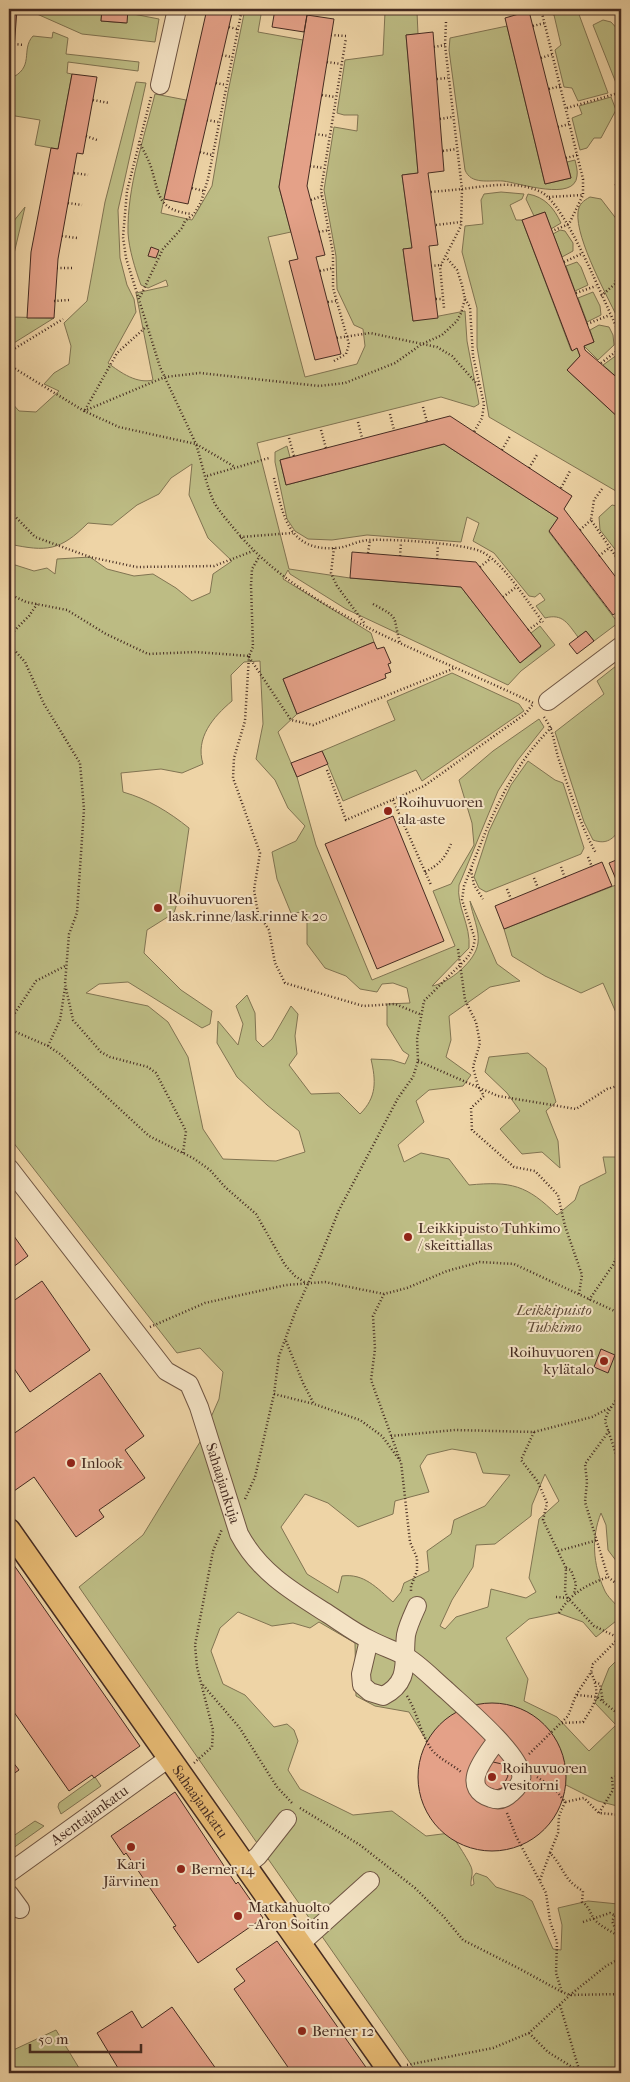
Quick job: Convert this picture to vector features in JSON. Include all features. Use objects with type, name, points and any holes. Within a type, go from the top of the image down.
[{"type":"main road","name":"Sahaajankatu","points":[[9,1530],[300,1944],[399,2069]]},
{"type":"street","points":[[160,85],[170,11]]},
{"type":"street","points":[[540,704],[621,646]]},
{"type":"street","name":"Sahaajankuja","points":[[9,1168],[166,1371],[188,1384],[199,1407],[239,1534],[247,1549],[270,1574],[294,1593],[369,1640],[406,1656],[497,1740],[518,1764]]},
{"type":"street","points":[[369,1640],[361,1674],[362,1685],[370,1692],[383,1696],[395,1690],[402,1678],[406,1656],[406,1635],[417,1606]]},
{"type":"street","points":[[497,1740],[476,1768],[475,1779],[478,1788],[485,1796],[496,1800],[506,1798],[518,1786],[522,1775],[518,1764]]},
{"type":"street","name":"Asentajankatu","points":[[9,1873],[169,1758]]},
{"type":"street","points":[[246,1866],[258,1856],[287,1819]]},
{"type":"street","points":[[300,1944],[370,1881]]},
{"type":"street","points":[[9,1894],[20,1909]]},
{"type":"path","points":[[139,9],[170,11]]},
{"type":"path","points":[[140,298],[163,249],[182,228],[185,221],[194,214],[204,191],[242,9]]},
{"type":"path","points":[[541,9],[583,179],[583,195],[569,224],[552,231]]},
{"type":"path","points":[[17,11],[26,12]]},
{"type":"path","points":[[444,308],[440,276],[442,265],[456,239],[461,222],[462,189],[448,78],[445,45],[446,22]]},
{"type":"path","points":[[533,26],[545,23]]},
{"type":"path","points":[[229,27],[238,29]]},
{"type":"path","points":[[331,35],[346,37],[321,179],[322,196],[329,230],[333,288],[349,344],[346,354],[334,361]]},
{"type":"path","points":[[14,44],[24,45]]},
{"type":"path","points":[[434,47],[445,45]]},
{"type":"path","points":[[541,58],[553,54]]},
{"type":"path","points":[[222,55],[232,57]]},
{"type":"path","points":[[327,62],[341,64]]},
{"type":"path","points":[[437,79],[448,78]]},
{"type":"path","points":[[216,83],[226,85]]},
{"type":"path","points":[[160,85],[151,94],[138,140],[127,191],[123,237],[126,258],[140,298],[147,326],[165,377],[196,444],[215,503],[253,551],[295,584],[366,625],[400,642],[455,668],[540,704]]},
{"type":"path","points":[[549,89],[561,86]]},
{"type":"path","points":[[566,109],[615,94],[621,88]]},
{"type":"path","points":[[322,95],[336,97]]},
{"type":"path","points":[[93,100],[109,103]]},
{"type":"path","points":[[440,119],[452,117]]},
{"type":"path","points":[[207,120],[219,122]]},
{"type":"path","points":[[558,127],[570,124]]},
{"type":"path","points":[[315,134],[329,136]]},
{"type":"path","points":[[86,136],[98,140]]},
{"type":"path","points":[[138,140],[150,165],[159,197],[165,206],[175,212],[194,214]]},
{"type":"path","points":[[443,151],[456,149]]},
{"type":"path","points":[[200,152],[212,155]]},
{"type":"path","points":[[566,158],[578,155]]},
{"type":"path","points":[[310,166],[323,168]]},
{"type":"path","points":[[74,173],[88,175]]},
{"type":"path","points":[[431,192],[501,184],[540,191],[549,197],[569,224],[581,254],[621,336]]},
{"type":"path","points":[[615,184],[621,187]]},
{"type":"path","points":[[192,188],[204,191]]},
{"type":"path","points":[[549,197],[583,195]]},
{"type":"path","points":[[311,200],[322,196]]},
{"type":"path","points":[[68,203],[82,205]]},
{"type":"path","points":[[436,225],[461,222]]},
{"type":"path","points":[[319,232],[329,230]]},
{"type":"path","points":[[62,236],[77,238]]},
{"type":"path","points":[[564,262],[581,254]]},
{"type":"path","points":[[601,296],[615,284],[621,255]]},
{"type":"path","points":[[446,257],[457,270],[472,316],[471,340],[484,404],[482,418],[474,432]]},
{"type":"path","points":[[431,266],[442,265]]},
{"type":"path","points":[[57,268],[72,268]]},
{"type":"path","points":[[320,271],[333,268]]},
{"type":"path","points":[[576,293],[596,286]]},
{"type":"path","points":[[436,299],[442,299]]},
{"type":"path","points":[[84,411],[165,377],[200,374],[319,386],[344,382],[395,363],[422,344],[442,336],[457,321],[465,299]]},
{"type":"path","points":[[54,301],[70,300]]},
{"type":"path","points":[[328,302],[336,300]]},
{"type":"path","points":[[587,324],[610,315]]},
{"type":"path","points":[[9,352],[63,319]]},
{"type":"path","points":[[84,411],[117,353],[147,326]]},
{"type":"path","points":[[337,338],[370,333],[378,337],[396,337],[437,347],[452,356],[479,386]]},
{"type":"path","points":[[601,363],[621,348]]},
{"type":"path","points":[[9,365],[84,411],[119,428],[196,444],[235,467]]},
{"type":"path","points":[[423,407],[427,422]]},
{"type":"path","points":[[390,414],[394,430]]},
{"type":"path","points":[[358,422],[362,438]]},
{"type":"path","points":[[322,430],[326,448]]},
{"type":"path","points":[[502,450],[510,436]]},
{"type":"path","points":[[290,438],[294,456]]},
{"type":"path","points":[[529,468],[538,453]]},
{"type":"path","points":[[207,476],[269,458]]},
{"type":"path","points":[[561,488],[570,472]]},
{"type":"path","points":[[274,478],[284,519],[293,534],[296,538],[319,547],[334,548],[370,540],[460,546],[481,552],[500,566],[542,621],[528,630]]},
{"type":"path","points":[[580,530],[591,520],[594,500],[602,490]]},
{"type":"path","points":[[9,510],[35,537],[90,557],[136,567],[214,566],[253,551]]},
{"type":"path","points":[[591,520],[621,564]]},
{"type":"path","points":[[240,536],[293,534]]},
{"type":"path","points":[[368,553],[370,540]]},
{"type":"path","points":[[400,556],[401,542]]},
{"type":"path","points":[[437,559],[438,545]]},
{"type":"path","points":[[334,548],[331,573],[337,586],[366,625]]},
{"type":"path","points":[[600,556],[609,548]]},
{"type":"path","points":[[615,556],[621,551]]},
{"type":"path","points":[[259,556],[252,570],[253,647],[248,656],[245,721],[234,758],[233,778],[260,853],[254,890],[258,913],[269,930],[276,963],[285,983],[363,1006],[395,1004],[422,1015]]},
{"type":"path","points":[[480,568],[490,558]]},
{"type":"path","points":[[503,597],[516,587]]},
{"type":"path","points":[[9,594],[26,602],[67,610],[106,634],[148,654],[196,652],[248,656]]},
{"type":"path","points":[[9,636],[29,616],[37,604]]},
{"type":"path","points":[[373,604],[394,615],[397,621],[400,642]]},
{"type":"path","points":[[9,644],[25,662],[44,704],[80,763],[84,809],[77,913],[69,934],[60,1020],[48,1046]]},
{"type":"path","points":[[248,656],[290,720],[313,725],[455,668]]},
{"type":"path","points":[[326,770],[346,820],[424,786],[540,704]]},
{"type":"path","points":[[193,1764],[212,1747],[213,1730],[197,1667],[195,1645],[197,1631],[220,1531],[249,1493],[255,1477],[285,1340],[339,1210],[398,1098],[413,1077],[418,1061],[418,1038],[424,1001],[460,965],[470,952],[475,938],[462,900],[464,886],[510,779],[538,741],[552,727],[560,760],[585,833],[596,854]]},
{"type":"path","points":[[393,800],[431,885]]},
{"type":"path","points":[[425,872],[438,866],[446,857],[451,844]]},
{"type":"path","points":[[588,857],[592,867]]},
{"type":"path","points":[[561,868],[565,878]]},
{"type":"path","points":[[471,869],[474,884],[483,899]]},
{"type":"path","points":[[534,878],[538,888]]},
{"type":"path","points":[[507,889],[512,899]]},
{"type":"path","points":[[458,949],[465,1000],[476,1022],[480,1042],[473,1067],[478,1086],[484,1096],[471,1108],[472,1130],[514,1167],[535,1171],[558,1195],[565,1226],[582,1275],[579,1294]]},
{"type":"path","points":[[9,1022],[36,981],[66,966]]},
{"type":"path","points":[[65,984],[72,1020],[96,1046],[110,1057],[148,1067],[156,1073],[186,1130],[183,1153]]},
{"type":"path","points":[[10,1031],[48,1046],[95,1085],[148,1136],[183,1153],[210,1170],[225,1187],[256,1214],[284,1265],[307,1284]]},
{"type":"path","points":[[418,1061],[498,1096],[576,1109],[607,1089],[621,1085]]},
{"type":"path","points":[[589,1300],[613,1265],[621,1248]]},
{"type":"path","points":[[149,1328],[205,1303],[286,1284],[325,1282],[384,1294],[407,1288],[447,1271],[480,1262],[514,1264],[621,1314]]},
{"type":"path","points":[[384,1294],[373,1316],[376,1349],[371,1380],[401,1462],[410,1542],[418,1558],[417,1572],[411,1586],[411,1598],[417,1606]]},
{"type":"path","points":[[285,1340],[314,1404]]},
{"type":"path","points":[[621,1392],[611,1406],[604,1421],[621,1469]]},
{"type":"path","points":[[274,1394],[314,1404],[360,1420],[382,1436],[401,1462]]},
{"type":"path","points":[[391,1436],[455,1430],[534,1432],[592,1417],[611,1406]]},
{"type":"path","points":[[534,1432],[521,1460],[538,1482],[547,1503],[543,1520],[566,1568],[565,1592],[568,1598],[594,1626],[620,1637],[594,1664],[576,1695],[568,1716],[518,1764],[555,1790],[565,1802]]},
{"type":"path","points":[[609,1432],[585,1464],[587,1482],[585,1502],[608,1577],[621,1587]]},
{"type":"path","points":[[621,1488],[621,1495]]},
{"type":"path","points":[[558,1551],[598,1540]]},
{"type":"path","points":[[566,1568],[571,1570],[576,1584],[574,1594]]},
{"type":"path","points":[[558,1613],[568,1598],[608,1577]]},
{"type":"path","points":[[556,1597],[568,1598]]},
{"type":"path","points":[[560,1723],[583,1722],[597,1697],[595,1682],[591,1672]]},
{"type":"path","points":[[595,1682],[600,1684],[603,1702]]},
{"type":"path","points":[[399,1683],[416,1711],[419,1729],[433,1752],[455,1767],[478,1788]]},
{"type":"path","points":[[202,1684],[239,1727],[277,1787],[293,1803],[360,1845],[415,1888],[444,1917],[463,1940],[520,1968],[562,1992],[570,1994],[621,1994]]},
{"type":"path","points":[[576,1695],[597,1697],[621,1716]]},
{"type":"path","points":[[599,1813],[613,1790],[612,1778],[621,1775]]},
{"type":"path","points":[[565,1802],[584,1798],[599,1813],[621,1815]]},
{"type":"path","points":[[496,1800],[509,1815],[516,1836],[546,1893],[550,1921],[557,1942],[556,1973],[562,1992]]},
{"type":"path","points":[[540,1880],[558,1834],[559,1816],[565,1802]]},
{"type":"path","points":[[550,1853],[557,1860],[567,1880],[583,1891],[582,1902],[587,1905],[594,1919],[609,1932],[621,1938]]},
{"type":"path","points":[[583,1922],[610,1912],[621,1919],[616,1928]]},
{"type":"path","points":[[615,1916],[612,1921],[618,1936]]},
{"type":"path","points":[[399,2069],[494,2048],[529,2033],[570,1994],[606,1966],[621,1958]]},
{"type":"path","points":[[560,2005],[579,2072]]},
{"type":"path","points":[[529,2033],[548,2052],[579,2072]]},
{"type":"green space","points":[[33,9],[102,9],[101,21],[126,23],[128,13],[159,19],[155,42],[82,34],[37,14]]},
{"type":"green space","name":"Leikkipuisto Tuhkimo","points":[[245,9],[262,9],[258,32],[303,40],[279,187],[291,232],[268,237],[305,377],[357,364],[365,346],[363,329],[354,325],[337,289],[336,256],[324,190],[334,127],[357,131],[358,115],[337,113],[345,60],[383,55],[385,12],[417,12],[418,34],[406,35],[418,173],[402,175],[412,248],[403,249],[413,321],[465,311],[467,341],[479,404],[474,407],[441,397],[257,443],[289,569],[350,578],[461,587],[520,663],[541,647],[531,633],[540,626],[555,645],[521,671],[508,685],[346,609],[290,574],[288,570],[283,579],[371,633],[374,642],[283,679],[297,714],[278,732],[297,777],[316,845],[372,980],[455,946],[433,891],[451,884],[474,845],[472,823],[459,780],[493,751],[539,719],[544,727],[517,761],[498,791],[459,885],[460,900],[468,931],[469,948],[432,986],[446,981],[461,970],[476,950],[478,933],[470,901],[497,964],[520,981],[490,987],[449,1016],[451,1040],[446,1057],[471,1075],[463,1086],[429,1090],[416,1101],[424,1122],[398,1145],[404,1162],[421,1153],[449,1159],[469,1185],[496,1184],[518,1187],[536,1197],[557,1215],[575,1200],[580,1186],[606,1173],[603,1157],[621,1157],[620,1566],[608,1550],[606,1525],[601,1513],[596,1532],[595,1551],[600,1580],[609,1598],[621,1610],[621,1617],[596,1637],[583,1622],[558,1613],[529,1619],[506,1638],[528,1679],[524,1701],[557,1717],[589,1751],[616,1725],[595,1703],[609,1668],[621,1656],[621,1807],[598,1801],[544,1774],[524,1794],[487,1820],[464,1804],[447,1780],[409,1712],[375,1706],[356,1696],[355,1643],[319,1622],[310,1628],[293,1623],[272,1626],[238,1612],[220,1628],[211,1651],[223,1684],[245,1695],[274,1727],[287,1724],[294,1730],[298,1741],[288,1770],[300,1789],[353,1815],[392,1811],[426,1836],[450,1833],[471,1867],[471,1886],[474,1884],[473,1877],[476,1873],[487,1877],[496,1887],[524,1896],[532,1901],[553,1949],[561,1950],[562,1925],[558,1908],[588,1901],[618,1904],[621,1900],[621,2073],[417,2073],[79,1587],[143,1535],[200,1442],[219,1399],[223,1372],[200,1348],[177,1353],[9,1137],[9,563],[34,571],[47,568],[55,574],[57,559],[90,557],[107,569],[134,576],[153,574],[176,588],[192,601],[210,593],[213,574],[232,561],[208,538],[189,495],[192,464],[171,478],[159,494],[137,505],[112,525],[88,523],[69,539],[52,547],[33,548],[9,544],[9,400],[19,411],[36,412],[59,391],[44,384],[54,373],[69,364],[71,346],[64,323],[87,301],[105,202],[136,82],[146,83],[118,210],[120,258],[127,285],[134,299],[136,312],[108,363],[135,379],[153,380],[136,293],[168,286],[166,280],[148,288],[141,285],[130,246],[128,216],[133,180],[141,145],[155,94],[186,100],[161,213],[192,220],[212,186]],"holes":[[[260,661],[263,724],[256,759],[275,780],[288,808],[305,826],[296,841],[272,852],[277,879],[291,913],[307,912],[307,944],[325,968],[346,976],[360,989],[377,992],[382,984],[393,983],[407,988],[410,1003],[387,1004],[387,1025],[403,1051],[409,1055],[405,1064],[392,1060],[371,1059],[374,1088],[370,1101],[360,1114],[339,1093],[311,1094],[289,1065],[297,1054],[295,1036],[298,1014],[291,1006],[272,1039],[263,1047],[256,1040],[255,1013],[247,995],[236,1006],[243,1024],[238,1045],[218,1021],[217,1043],[237,1077],[299,1131],[305,1152],[276,1161],[223,1159],[203,1129],[188,1057],[168,1022],[148,1006],[86,993],[99,984],[128,982],[202,1028],[210,1024],[212,1011],[181,990],[144,953],[147,930],[174,913],[179,897],[189,828],[158,807],[141,798],[123,792],[121,773],[161,769],[182,773],[203,764],[201,745],[207,729],[218,714],[232,701],[231,675],[244,662]],[[452,1449],[476,1453],[483,1473],[510,1475],[485,1506],[454,1520],[451,1534],[427,1551],[429,1571],[404,1583],[401,1592],[393,1602],[364,1579],[342,1576],[338,1593],[307,1574],[281,1527],[305,1494],[328,1503],[358,1527],[393,1514],[395,1501],[429,1492],[420,1466],[427,1455]],[[545,1474],[559,1501],[539,1519],[529,1578],[536,1592],[526,1598],[491,1589],[488,1607],[456,1617],[445,1629],[440,1626],[452,1600],[473,1567],[476,1545],[495,1544],[531,1516],[532,1505]]]},
{"type":"green space","points":[[546,9],[577,9],[608,93],[578,101],[572,88],[564,87],[555,50],[561,45],[554,15],[547,13]]},
{"type":"green space","points":[[603,20],[611,22],[621,33],[621,85],[618,88],[593,25]]},
{"type":"green space","points":[[507,26],[545,184],[571,178],[567,162],[575,160],[577,176],[574,184],[567,188],[557,190],[503,181],[481,181],[472,178],[465,170],[449,50],[450,38]]},
{"type":"green space","points":[[53,32],[68,38],[66,54],[139,62],[138,71],[68,62],[67,73],[72,74],[58,149],[35,145],[40,120],[9,115],[9,79],[22,70],[25,64],[29,41],[33,36],[52,38]]},
{"type":"green space","points":[[611,97],[616,110],[601,138],[594,138],[587,148],[580,150],[572,118],[582,114],[579,106]]},
{"type":"green space","points":[[501,192],[524,194],[522,199],[510,205],[516,220],[522,220],[571,350],[577,348],[580,356],[567,370],[621,420],[621,494],[489,417],[477,347],[477,308],[462,252],[465,226],[483,224],[481,200],[484,194]]},
{"type":"green space","points":[[528,194],[534,195],[548,204],[561,223],[551,229],[545,212],[534,216],[526,199]]},
{"type":"green space","points":[[590,197],[601,199],[621,225],[621,325],[587,253],[578,224],[579,207]]},
{"type":"green space","points":[[25,207],[13,258],[11,317],[54,318],[9,346],[9,227]]},
{"type":"green space","points":[[560,230],[565,231],[573,243],[573,251],[562,257],[553,234]]},
{"type":"green space","points":[[577,262],[588,285],[575,291],[566,266]]},
{"type":"green space","points":[[593,292],[600,306],[601,315],[587,322],[578,298]]},
{"type":"green space","points":[[599,325],[609,327],[613,335],[614,345],[598,360],[584,346],[594,342],[590,330]]},
{"type":"green space","points":[[621,352],[621,381],[603,365]]},
{"type":"green space","points":[[444,444],[558,518],[549,532],[618,623],[594,641],[586,631],[578,637],[561,618],[545,618],[536,606],[545,600],[540,593],[535,597],[529,596],[494,553],[473,541],[479,523],[467,517],[461,542],[367,535],[332,540],[308,539],[295,531],[287,519],[275,462],[275,452],[287,446],[290,457],[280,460],[286,485]]},
{"type":"green space","points":[[612,505],[621,507],[621,557],[600,530],[599,517]]},
{"type":"green space","points":[[621,662],[621,828],[609,840],[602,842],[593,840],[584,822],[555,732],[604,694],[597,681]]},
{"type":"green space","points":[[452,673],[519,704],[524,711],[422,781],[416,770],[343,801],[322,751],[395,720],[387,701]]},
{"type":"green space","points":[[528,761],[555,780],[563,783],[584,848],[581,854],[486,892],[479,888],[474,877],[489,831],[511,785]]},
{"type":"green space","points":[[621,883],[621,1024],[603,983],[581,993],[545,976],[512,956],[504,929]]},
{"type":"green space","points":[[528,1053],[546,1068],[556,1102],[546,1111],[558,1141],[560,1168],[542,1152],[522,1154],[500,1129],[520,1111],[507,1093],[485,1072],[489,1057]]},
{"type":"green space","points":[[95,1777],[101,1786],[61,1814],[58,1807],[59,1803]]},
{"type":"green space","points":[[35,1821],[44,1826],[9,1851],[9,1839]]},
{"type":"green space","points":[[56,2030],[82,2073],[9,2073],[9,2052]]},
{"type":"building","points":[[9,9],[17,9],[13,63],[9,63]]},
{"type":"building","points":[[102,9],[128,9],[127,23],[101,21]]},
{"type":"building","points":[[207,9],[233,9],[188,204],[164,199]]},
{"type":"building","points":[[275,9],[311,11],[310,15],[307,15],[304,32],[272,27]]},
{"type":"building","points":[[529,11],[571,178],[545,184],[505,18]]},
{"type":"building","points":[[307,15],[334,19],[307,186],[325,255],[316,257],[341,354],[315,360],[289,261],[298,259],[279,187]]},
{"type":"building","points":[[433,32],[444,171],[428,173],[438,245],[429,246],[438,318],[413,321],[403,249],[412,248],[402,175],[418,173],[406,35]]},
{"type":"building","points":[[72,74],[97,77],[83,154],[77,153],[58,259],[54,318],[27,318],[31,252],[51,148],[58,149]]},
{"type":"building","points":[[545,212],[594,342],[584,346],[585,350],[621,381],[621,420],[567,370],[580,356],[577,348],[572,351],[522,220]]},
{"type":"building","points":[[151,247],[159,250],[156,258],[148,256]]},
{"type":"building","points":[[450,416],[572,496],[564,509],[621,584],[621,609],[613,615],[549,531],[558,518],[444,444],[286,485],[280,460]]},
{"type":"building","points":[[352,552],[476,562],[541,646],[520,663],[461,587],[350,578]]},
{"type":"building","points":[[586,631],[594,641],[577,654],[569,644]]},
{"type":"building","points":[[374,642],[377,649],[384,647],[391,663],[388,664],[391,672],[385,674],[386,678],[297,714],[283,679]]},
{"type":"building","points":[[322,751],[328,764],[297,777],[291,763]]},
{"type":"building","points":[[393,816],[444,941],[377,969],[325,844]]},
{"type":"building","points":[[621,858],[621,883],[618,884],[609,863]]},
{"type":"building","points":[[602,862],[612,886],[504,929],[495,906]]},
{"type":"building","points":[[9,1229],[28,1256],[9,1270]]},
{"type":"building","points":[[42,1281],[90,1350],[30,1392],[9,1361],[9,1304]]},
{"type":"building","name":"Roihuvuoren kylätalo","points":[[601,1349],[615,1355],[608,1373],[594,1367]]},
{"type":"building","name":"Inlook","points":[[100,1373],[144,1436],[125,1450],[145,1478],[99,1510],[104,1517],[76,1537],[34,1477],[14,1491],[9,1483],[9,1437]]},
{"type":"building","points":[[9,1558],[140,1746],[94,1778],[92,1775],[69,1791],[9,1705]]},
{"type":"building","name":"Roihuvuoren vesitorni","points":[[492,1703],[520,1709],[544,1725],[560,1749],[566,1777],[560,1805],[544,1829],[520,1845],[492,1851],[464,1845],[440,1829],[424,1805],[418,1777],[424,1749],[440,1725],[464,1709]]},
{"type":"building","points":[[9,1757],[19,1770],[9,1777]]},
{"type":"building","name":"Roihuvuoren vesitorni","points":[[489,1763],[502,1764],[508,1776],[502,1788],[493,1791],[480,1783]]},
{"type":"building","name":"Berner 14","points":[[175,1792],[236,1884],[238,1882],[263,1918],[198,1963],[173,1927],[176,1926],[126,1853],[124,1855],[111,1836]]},
{"type":"building","name":"Berner 12","points":[[277,1941],[370,2073],[292,2073],[234,1989],[245,1981],[236,1969]]},
{"type":"building","points":[[172,2007],[219,2073],[121,2073],[97,2033],[132,2011],[142,2028]]},
{"type":"place","name":"Roihuvuoren ala-aste","points":[[388,811]]},
{"type":"place","name":"Roihuvuoren lask.rinne/lask.rinne k 20","points":[[158,908]]},
{"type":"place","name":"Leikkipuisto Tuhkimo / skeittiallas","points":[[408,1237]]},
{"type":"place","name":"Roihuvuoren kylätalo","points":[[604,1361]]},
{"type":"place","name":"Inlook","points":[[71,1463]]},
{"type":"place","name":"Roihuvuoren vesitorni","points":[[492,1777]]},
{"type":"place","name":"Kari Järvinen","points":[[131,1847]]},
{"type":"place","name":"Berner 14","points":[[181,1869]]},
{"type":"place","name":"Matkahuolto - Aron Soitin","points":[[238,1916]]},
{"type":"place","name":"Berner 12","points":[[302,2031]]}]
